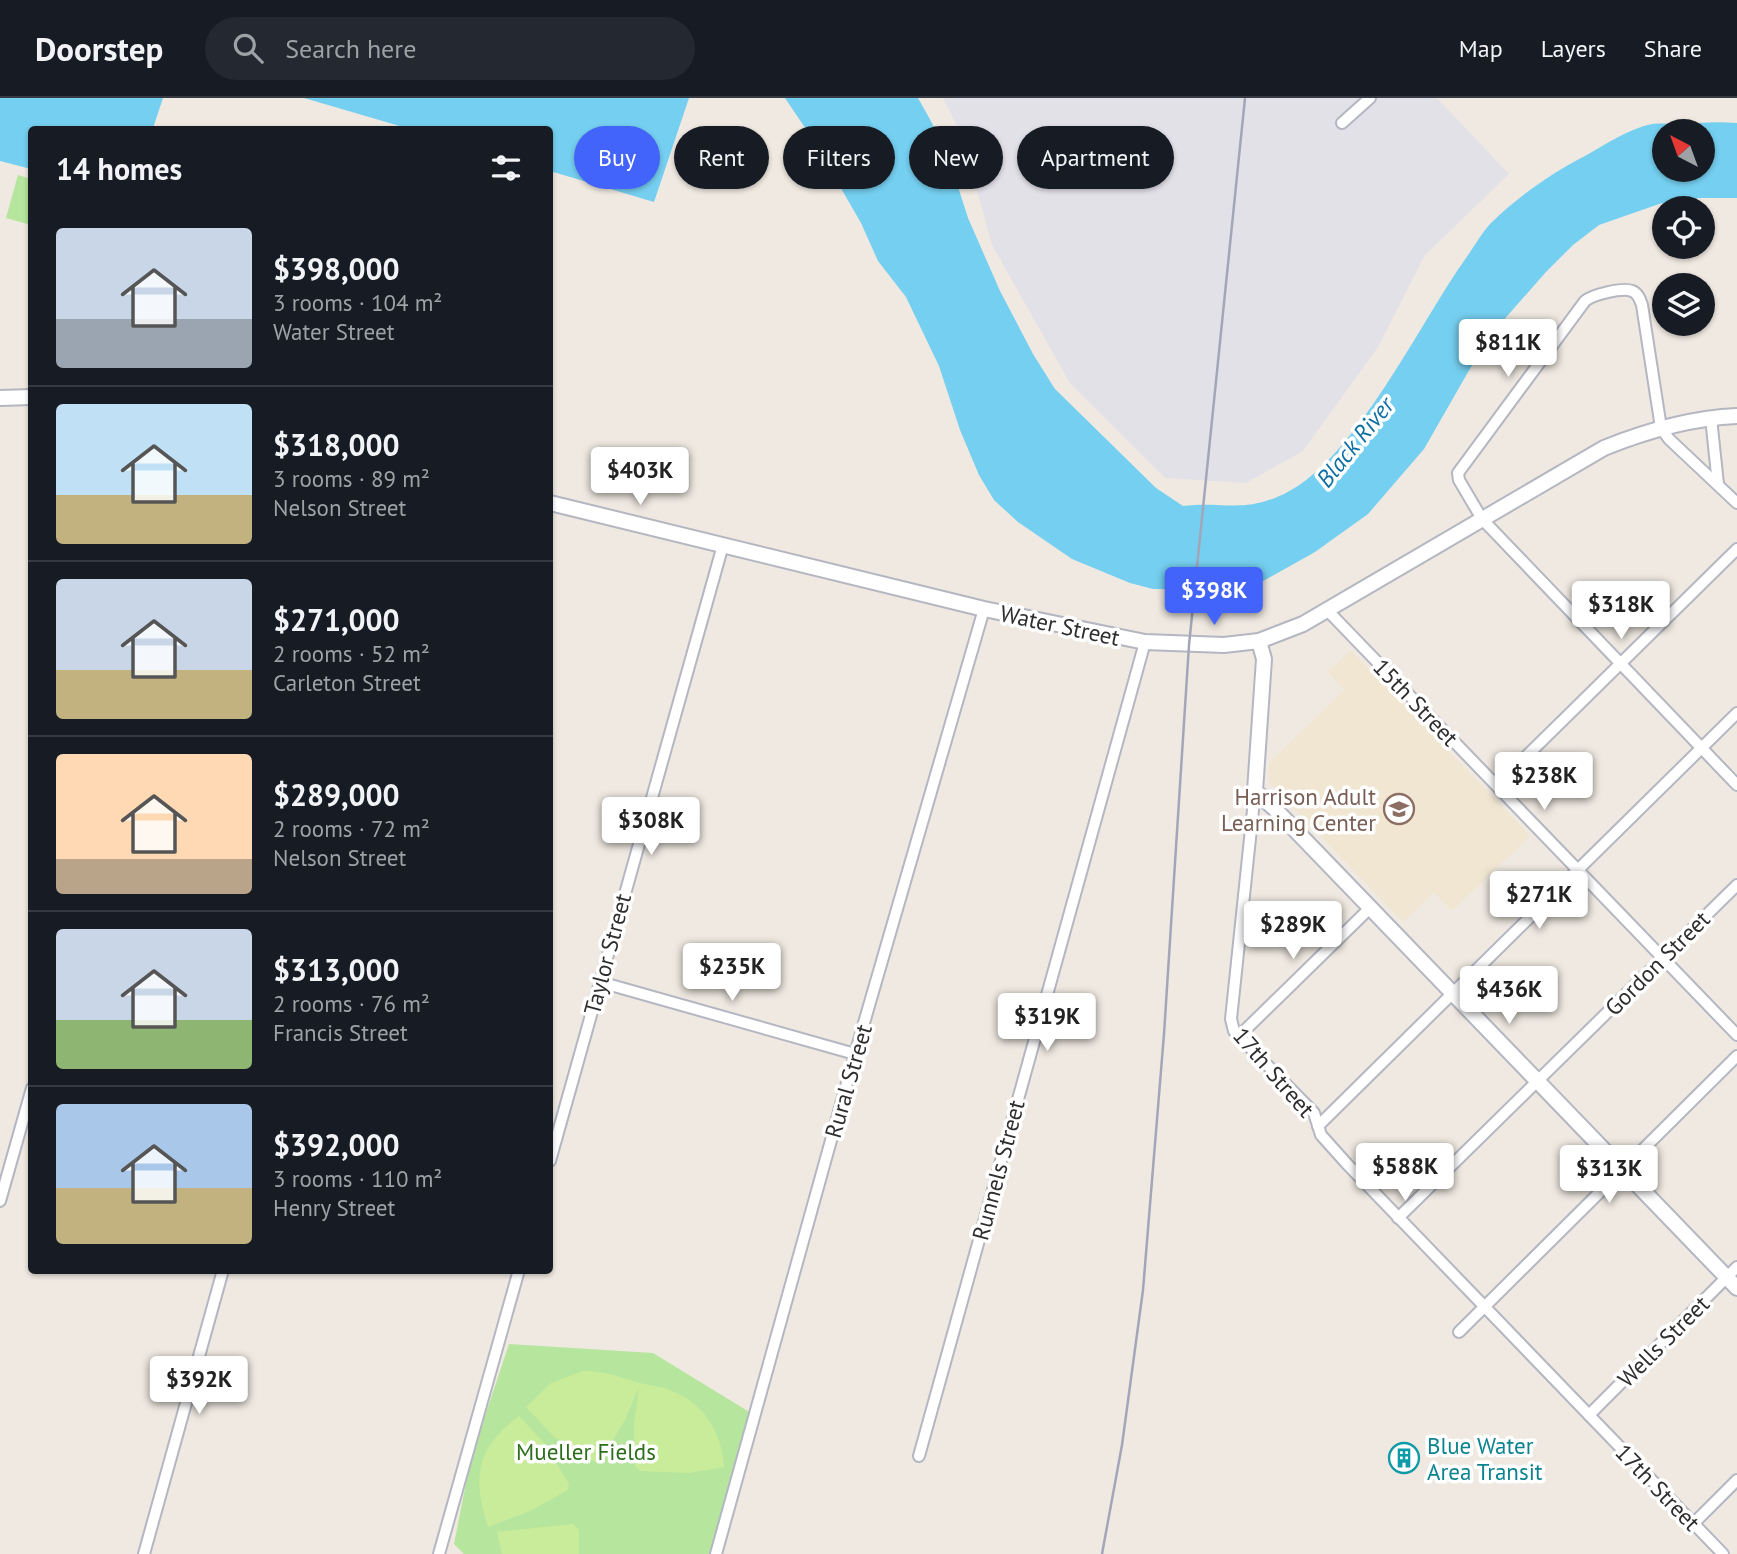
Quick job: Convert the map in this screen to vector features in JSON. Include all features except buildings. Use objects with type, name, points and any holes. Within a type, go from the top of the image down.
[{"type":"street","points":[[1342,123],[1370,98]]},
{"type":"street","points":[[1737,503],[1661,429],[1640,299],[1634,291],[1628,290],[1593,295],[1585,301],[1458,473],[1459,480],[1482,519],[1737,785]]},
{"type":"street","points":[[0,398],[28,397]]},
{"type":"street","name":"Water Street","points":[[553,504],[984,609],[1145,642],[1224,645],[1259,641],[1303,624],[1604,448],[1661,429],[1711,418],[1737,416]]},
{"type":"street","points":[[1711,418],[1718,484]]},
{"type":"street","name":"Taylor Street","points":[[553,1150],[723,545]]},
{"type":"street","points":[[1497,785],[1737,549]]},
{"type":"street","name":"Rural Street","points":[[716,1554],[855,1054],[984,609]]},
{"type":"street","name":"15th Street","points":[[1328,611],[1737,1035]]},
{"type":"street","name":"17th Street","points":[[1259,641],[1264,659],[1255,791],[1231,1026],[1314,1113],[1329,1145],[1723,1554]]},
{"type":"street","name":"Runnels Street","points":[[919,1456],[1145,642]]},
{"type":"street","points":[[1318,1126],[1737,713]]},
{"type":"street","points":[[1255,791],[1274,807],[1622,1169],[1734,1277]]},
{"type":"street","name":"Gordon Street","points":[[1398,1219],[1737,885]]},
{"type":"street","points":[[1239,1036],[1370,908]]},
{"type":"street","points":[[600,982],[855,1054]]},
{"type":"street","points":[[1459,1332],[1737,1056]]},
{"type":"street","points":[[0,1201],[28,1102]]},
{"type":"street","points":[[144,1554],[222,1274]]},
{"type":"street","points":[[439,1554],[518,1274]]},
{"type":"street","name":"Wells Street","points":[[1589,1415],[1734,1277]]},
{"type":"street","points":[[1693,1523],[1737,1480]]},
{"type":"shaded area","points":[[943,98],[1437,98],[1509,174],[1425,255],[1378,347],[1303,451],[1246,483],[1165,478],[1070,383],[992,245],[977,189],[1003,189],[1003,126],[957,126]]},
{"type":"shaded area","name":"Harrison Adult Learning Center","points":[[1351,650],[1530,836],[1452,911],[1434,892],[1403,922],[1269,782],[1269,763],[1344,690],[1328,672]]},
{"type":"green space","points":[[18,175],[28,178],[28,224],[6,218]]},
{"type":"green space","name":"Mueller Fields","points":[[509,1344],[653,1353],[751,1413],[712,1554],[464,1554],[454,1544],[471,1458]]},
{"type":"green space","points":[[583,1371],[599,1372],[664,1388],[683,1396],[702,1411],[715,1431],[723,1454],[724,1467],[689,1473],[640,1471],[635,1466],[634,1423],[639,1387],[625,1420],[601,1460],[595,1462],[563,1440],[556,1439],[526,1407],[551,1383]]},
{"type":"green space","points":[[519,1416],[546,1445],[569,1484],[568,1490],[528,1512],[488,1527],[480,1493],[481,1465],[494,1440]]},
{"type":"green space","points":[[573,1524],[579,1530],[579,1554],[502,1554],[497,1532]]},
{"type":"water","points":[[0,98],[163,98],[154,126],[28,126],[28,168],[0,161]]},
{"type":"water","points":[[304,98],[689,98],[680,126],[674,126],[674,143],[660,184],[660,126],[574,126],[574,178],[553,172],[553,126],[400,126]]},
{"type":"water","name":"Black River","points":[[785,98],[918,98],[933,126],[909,126],[909,189],[959,189],[968,218],[1000,291],[1055,389],[1156,488],[1183,506],[1246,505],[1286,493],[1312,475],[1337,450],[1385,387],[1490,224],[1535,186],[1609,142],[1634,129],[1652,124],[1652,182],[1715,182],[1715,122],[1737,123],[1737,198],[1652,196],[1652,206],[1599,225],[1573,245],[1487,339],[1424,449],[1368,514],[1315,552],[1247,590],[1153,589],[1130,583],[1072,559],[1018,522],[994,500],[979,475],[960,430],[939,366],[906,297],[878,261],[841,189],[895,189],[895,126],[804,126]]},
{"type":"water","points":[[610,189],[658,189],[654,202]]},
{"type":"railway","points":[[1102,1554],[1122,1445],[1143,1290],[1164,1034],[1189,645],[1245,98]]},
{"type":"place","name":"Harrison Adult Learning Center","points":[[1399,809]]},
{"type":"place","name":"Blue Water Area Transit","points":[[1404,1458]]}]
